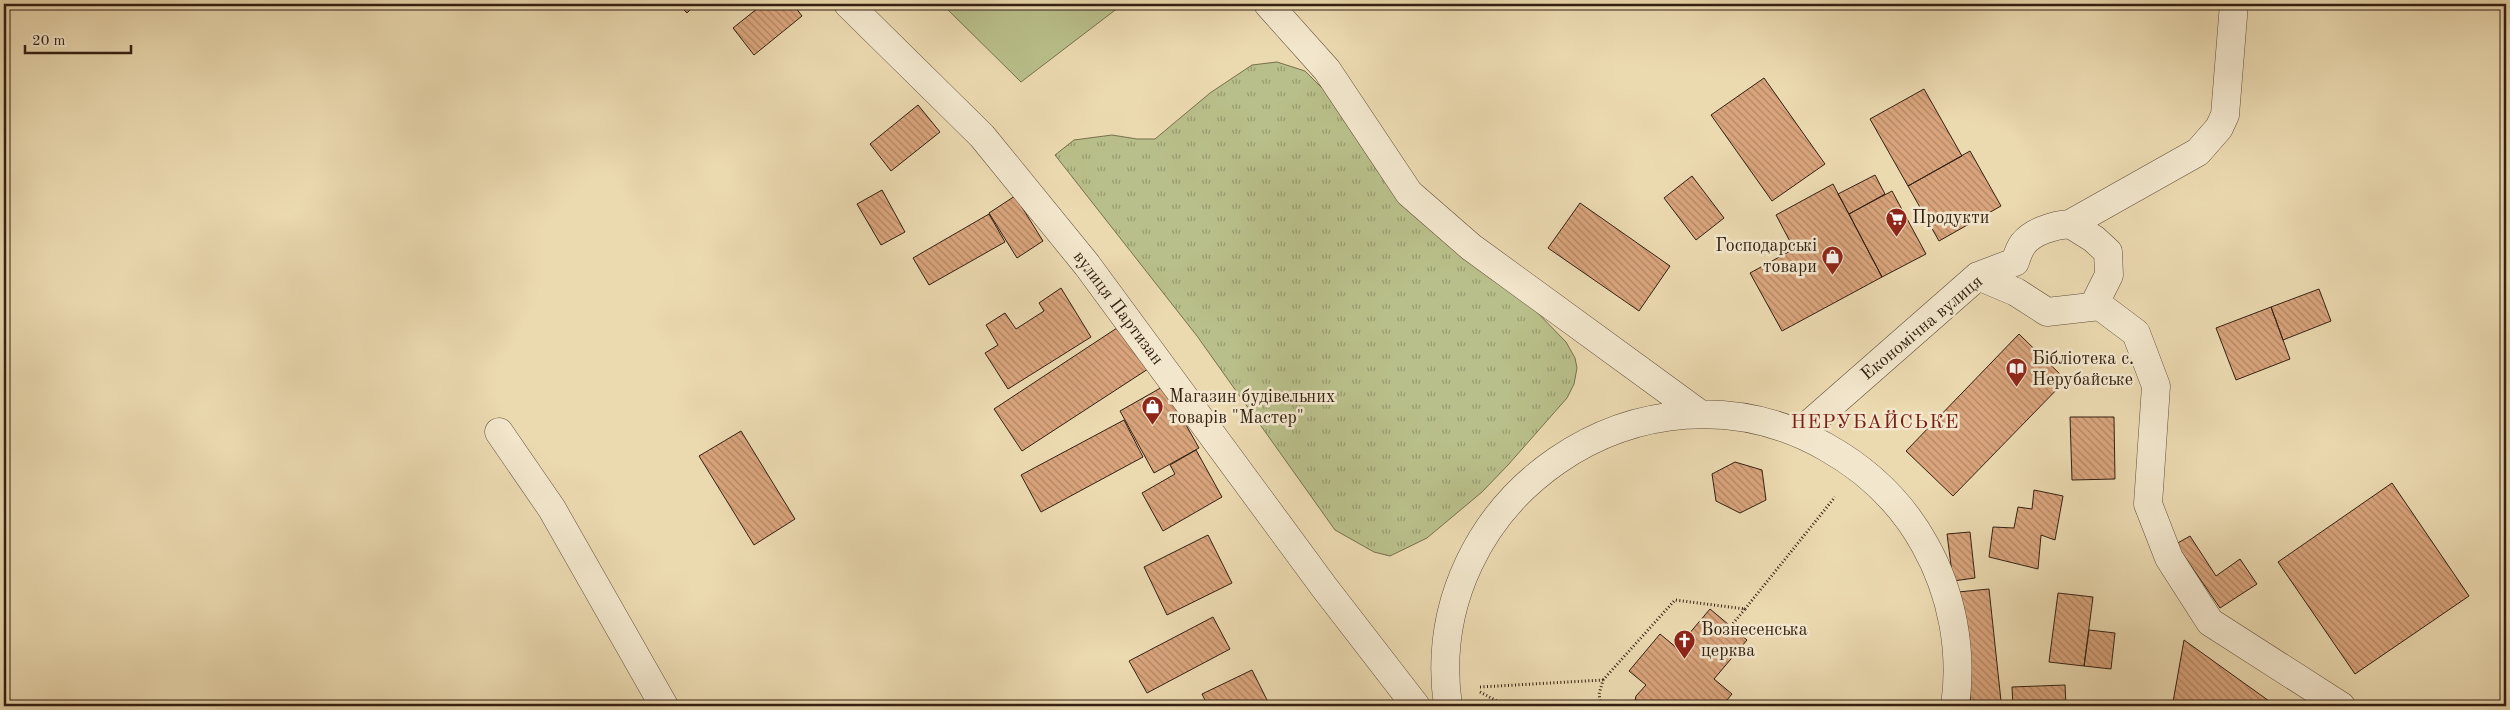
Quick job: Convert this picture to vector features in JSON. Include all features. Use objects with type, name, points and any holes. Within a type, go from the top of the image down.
[{"type":"street","name":"вулиця Партизан","points":[[848,4],[982,136],[1087,265],[1410,704]]},
{"type":"street","points":[[1268,4],[1327,70],[1409,193],[1479,253],[1700,414]]},
{"type":"street","points":[[2016,292],[2015,262],[2024,243],[2041,231],[2059,225],[2070,224],[2198,152],[2219,128],[2225,115],[2234,4]]},
{"type":"street","points":[[2070,224],[2108,252],[2110,275],[2097,299],[2100,306],[2136,333],[2156,386],[2148,504],[2169,558],[2210,622],[2341,706]]},
{"type":"street","name":"Економічна вулиця","points":[[1799,433],[1978,276],[2015,262]]},
{"type":"street","points":[[1978,276],[2016,292],[2046,312],[2100,306]]},
{"type":"street","points":[[1448,706],[1445,686],[1446,654],[1453,608],[1476,549],[1507,505],[1524,486],[1552,463],[1582,444],[1636,423],[1700,414],[1751,419],[1799,433],[1840,454],[1868,475],[1904,513],[1918,532],[1937,568],[1952,617],[1957,650],[1955,706]]},
{"type":"street","points":[[499,432],[552,509],[664,706]]},
{"type":"path","points":[[1731,626],[1835,497]]},
{"type":"path","points":[[1592,706],[1601,705],[1599,694],[1603,680],[1675,600],[1745,609]]},
{"type":"path","points":[[1506,706],[1471,688],[1603,680]]},
{"type":"green space","points":[[942,4],[1123,4],[1021,82]]},
{"type":"green space","points":[[1277,62],[1305,71],[1323,89],[1379,173],[1530,305],[1566,342],[1575,358],[1577,368],[1574,384],[1567,398],[1508,465],[1482,492],[1427,538],[1390,556],[1374,552],[1335,530],[1197,336],[1055,155],[1074,140],[1112,135],[1137,139],[1155,139],[1210,93],[1252,65]]},
{"type":"building","points":[[678,4],[696,4],[687,13]]},
{"type":"building","points":[[763,4],[793,4],[802,16],[754,55],[733,28]]},
{"type":"building","points":[[1764,78],[1825,164],[1772,201],[1711,115]]},
{"type":"building","points":[[1924,89],[1962,156],[1908,186],[1870,119]]},
{"type":"building","points":[[918,105],[940,132],[891,171],[870,144]]},
{"type":"building","points":[[1970,151],[2001,206],[1939,241],[1908,186]]},
{"type":"building","points":[[1875,175],[1885,194],[1849,214],[1838,194]]},
{"type":"building","points":[[1692,176],[1724,218],[1696,240],[1664,198]]},
{"type":"building","points":[[1833,184],[1882,277],[1782,331],[1750,273],[1794,249],[1776,215]]},
{"type":"building","points":[[882,190],[905,232],[881,245],[857,204]]},
{"type":"building","points":[[1892,191],[1926,254],[1882,277],[1849,214]]},
{"type":"building","points":[[1015,196],[1043,241],[1017,258],[989,213]]},
{"type":"building","points":[[1580,203],[1670,266],[1639,311],[1548,248]]},
{"type":"building","points":[[989,214],[1005,242],[929,285],[913,258]]},
{"type":"building","points":[[1061,288],[1091,337],[1008,389],[985,353],[998,345],[986,325],[1005,313],[1016,329],[1044,311],[1039,303]]},
{"type":"building","points":[[2319,289],[2331,321],[2283,340],[2271,307]]},
{"type":"building","points":[[2271,307],[2290,359],[2236,380],[2216,328]]},
{"type":"building","points":[[1120,326],[1148,369],[1022,451],[994,409]]},
{"type":"building","points":[[2019,334],[2066,380],[1953,496],[1906,451]]},
{"type":"building","points":[[1164,386],[1199,448],[1154,473],[1120,411]]},
{"type":"building","points":[[2070,417],[2114,417],[2115,479],[2072,480]]},
{"type":"building","points":[[1124,420],[1143,457],[1041,512],[1021,475]]},
{"type":"building","points":[[741,431],[795,519],[754,545],[699,456]]},
{"type":"building","points":[[1196,450],[1222,497],[1163,531],[1142,493],[1175,474],[1170,465]]},
{"type":"building","points":[[1735,462],[1762,470],[1766,500],[1740,513],[1716,501],[1712,474]]},
{"type":"building","points":[[2392,483],[2469,596],[2355,674],[2278,562]]},
{"type":"building","points":[[2034,490],[2063,496],[2055,540],[2041,535],[2038,569],[1989,557],[1993,527],[2014,528],[2018,507],[2032,509]]},
{"type":"building","points":[[1970,532],[1975,578],[1953,581],[1947,534]]},
{"type":"building","points":[[1208,535],[1232,583],[1167,615],[1144,567]]},
{"type":"building","points":[[2190,536],[2216,576],[2240,559],[2257,584],[2220,608],[2176,544]]},
{"type":"building","points":[[1989,589],[2001,701],[1971,705],[1958,592]]},
{"type":"building","points":[[2058,593],[2093,597],[2084,666],[2049,662]]},
{"type":"building","name":"Вознесенська церква","points":[[1710,609],[1747,640],[1714,679],[1732,694],[1722,706],[1634,706],[1636,696],[1646,685],[1629,671],[1660,634],[1677,648]]},
{"type":"building","points":[[1213,617],[1230,649],[1147,693],[1129,661]]},
{"type":"building","points":[[2089,630],[2115,633],[2111,669],[2084,666]]},
{"type":"building","points":[[2184,640],[2276,706],[2179,706],[2173,702]]},
{"type":"building","points":[[1252,670],[1270,706],[1208,706],[1202,694]]},
{"type":"building","points":[[2065,685],[2066,706],[2013,706],[2012,687]]},
{"type":"place","name":"Продукти","points":[[1896,237]]},
{"type":"place","name":"Господарські товари","points":[[1833,275]]},
{"type":"place","name":"Бібліотека с. Нерубайське","points":[[2016,388]]},
{"type":"place","name":"Магазин будівельних товарів \"Мастер\"","points":[[1153,426]]},
{"type":"place","name":"Вознесенська церква","points":[[1685,659]]},
{"type":"district","name":"НЕРУБАЙСЬКЕ","points":[[1875,423]]}]
